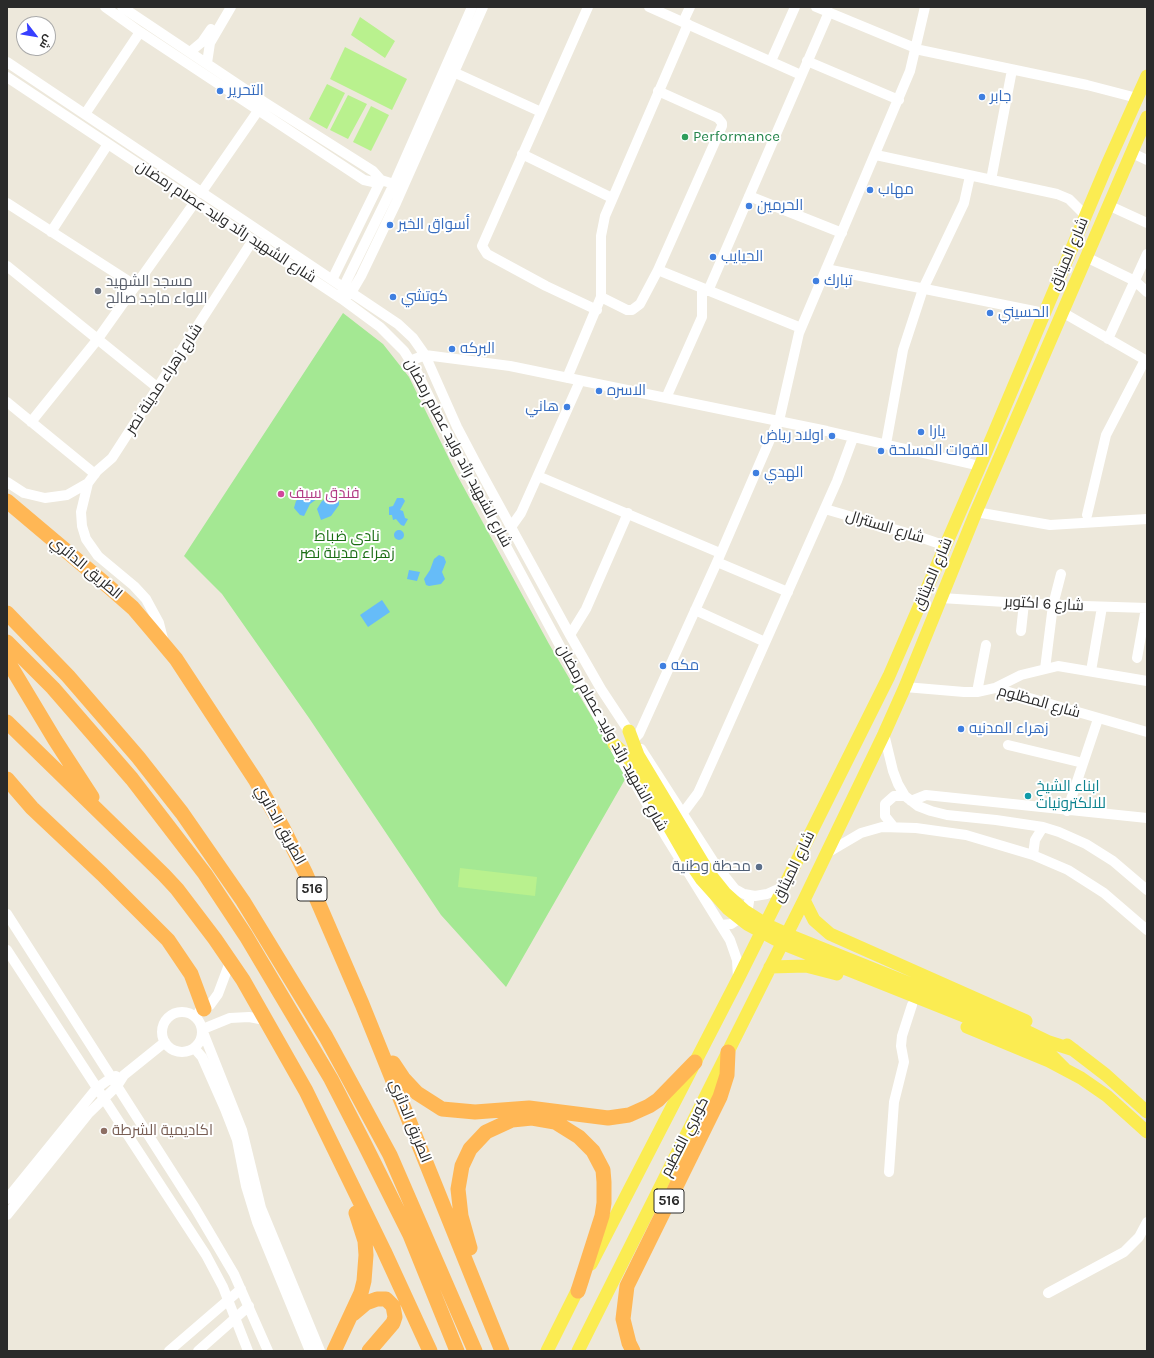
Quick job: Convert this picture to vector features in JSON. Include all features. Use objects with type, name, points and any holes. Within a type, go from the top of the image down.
[{"type":"highway","name":"الطريق الدائري","points":[[7,502],[127,603],[164,643],[231,741],[283,828],[305,872],[362,1004],[502,1351]]},
{"type":"highway","name":"الطريق الدائري","points":[[7,613],[68,676],[133,751],[182,813],[243,900],[311,1010],[386,1148],[475,1351]]},
{"type":"highway","points":[[7,642],[57,693],[132,779],[205,874],[246,936],[331,1079],[364,1143],[410,1235],[457,1351]]},
{"type":"highway","points":[[7,660],[103,816]]},
{"type":"highway","points":[[7,722],[177,889],[230,962],[306,1091],[351,1181],[430,1351]]},
{"type":"highway","points":[[7,779],[37,813],[108,879],[168,940],[191,974],[199,1012]]},
{"type":"highway","name":"516","points":[[362,1004],[387,1051],[409,1086],[433,1104],[452,1111],[475,1112],[529,1108],[597,1118],[629,1115],[658,1100],[696,1062]]},
{"type":"highway","name":"516","points":[[633,1351],[627,1337],[623,1319],[627,1286],[720,1097],[727,1075],[728,1052]]},
{"type":"highway","name":"516","points":[[488,1317],[479,1272],[461,1216],[458,1202],[458,1180],[466,1156],[478,1140],[494,1128],[512,1120],[544,1119],[568,1128],[593,1151],[603,1170],[605,1194],[602,1216],[578,1291]]},
{"type":"highway","points":[[334,1351],[361,1293],[366,1255],[365,1241],[354,1203],[351,1181]]},
{"type":"highway","points":[[350,1318],[366,1304],[377,1299],[386,1299],[393,1306],[395,1317],[393,1323],[369,1351]]},
{"type":"main road","name":"شارع الميثاق","points":[[696,1062],[889,676],[946,546],[1097,188],[1147,76]]},
{"type":"main road","name":"شارع الميثاق","points":[[728,1052],[804,900],[884,734],[905,687],[976,512],[1086,257],[1103,222],[1147,117]]},
{"type":"main road","points":[[1097,188],[1112,200]]},
{"type":"main road","points":[[1085,216],[1095,215],[1103,222]]},
{"type":"main road","points":[[632,735],[638,755],[676,830]]},
{"type":"main road","points":[[614,744],[633,764],[676,830],[717,884],[735,903],[755,918],[1065,1069],[1107,1096],[1147,1132]]},
{"type":"main road","points":[[804,900],[814,920],[830,934],[1029,1022],[1074,1050],[1116,1083],[1147,1112]]},
{"type":"main road","points":[[815,968],[812,956],[813,948],[821,938],[830,934]]},
{"type":"main road","points":[[770,967],[797,966],[815,968],[1018,1027],[1053,1044],[1074,1050]]},
{"type":"main road","name":"كوبري الفطيم","points":[[578,1351],[728,1052]]},
{"type":"main road","name":"كوبري الفطيم","points":[[547,1351],[696,1062]]},
{"type":"street","points":[[105,7],[140,32],[261,106]]},
{"type":"street","points":[[122,7],[207,63],[261,106],[364,180],[373,182],[381,180],[394,184]]},
{"type":"street","points":[[190,52],[205,38],[225,7]]},
{"type":"street","points":[[207,63],[210,43],[232,7]]},
{"type":"street","points":[[342,299],[392,201],[450,70],[472,7]]},
{"type":"street","points":[[392,201],[394,184],[483,7]]},
{"type":"street","points":[[588,7],[483,242],[483,251],[546,286],[597,310]]},
{"type":"street","points":[[649,7],[801,75]]},
{"type":"street","points":[[567,378],[601,298],[602,226],[612,198],[686,23],[690,7]]},
{"type":"street","points":[[771,61],[795,7]]},
{"type":"street","points":[[816,7],[916,49],[1137,98]]},
{"type":"street","points":[[632,735],[639,734],[778,421],[801,328],[899,100],[910,71],[916,49],[924,7]]},
{"type":"street","points":[[666,398],[702,317],[705,290],[749,196],[829,12]]},
{"type":"street","points":[[84,114],[140,32]]},
{"type":"street","points":[[807,61],[899,100]]},
{"type":"street","name":"شارع الشهيد رائد وليد عصام رمضان","points":[[7,62],[398,324],[413,338],[425,354],[457,427],[600,689],[632,735],[721,873],[738,891],[750,895]]},
{"type":"street","points":[[450,70],[541,112]]},
{"type":"street","points":[[990,180],[1012,70]]},
{"type":"street","name":"شارع الشهيد رائد وليد عصام رمضان","points":[[7,77],[342,299],[380,327],[397,343],[410,360],[463,466],[614,744],[665,835],[721,925],[735,953],[738,980]]},
{"type":"street","points":[[601,298],[627,310],[637,308],[658,270],[722,123],[718,118],[658,91]]},
{"type":"street","points":[[201,193],[261,106]]},
{"type":"street","points":[[51,232],[108,144]]},
{"type":"street","points":[[1132,153],[1147,160]]},
{"type":"street","points":[[522,154],[612,198]]},
{"type":"street","points":[[876,155],[1063,196],[1074,203],[1085,216]]},
{"type":"street","points":[[886,444],[901,357],[923,289],[964,203],[970,176]]},
{"type":"street","points":[[332,280],[381,180]]},
{"type":"street","points":[[749,196],[842,233]]},
{"type":"street","points":[[1112,200],[1147,223]]},
{"type":"street","points":[[31,422],[97,340],[195,202]]},
{"type":"street","points":[[7,203],[136,286]]},
{"type":"street","name":"شارع زهراء مدينة نصر","points":[[88,483],[112,458],[253,240]]},
{"type":"street","points":[[1108,340],[1147,254]]},
{"type":"street","points":[[1086,257],[1135,281],[1147,292]]},
{"type":"street","points":[[7,266],[158,388]]},
{"type":"street","points":[[826,269],[1044,313]]},
{"type":"street","points":[[658,270],[801,328]]},
{"type":"street","points":[[1062,312],[1108,340],[1146,360],[1106,435],[1087,515]]},
{"type":"street","points":[[410,360],[425,354],[510,366],[778,421],[980,466]]},
{"type":"street","points":[[511,527],[520,517],[580,381]]},
{"type":"street","points":[[7,402],[96,474]]},
{"type":"street","points":[[682,813],[698,793],[825,509],[853,438]]},
{"type":"street","points":[[538,476],[628,513],[788,592]]},
{"type":"street","points":[[7,482],[17,490],[30,495],[52,498],[75,492],[88,483]]},
{"type":"street","points":[[88,483],[81,512],[82,526],[86,539],[98,556],[134,586],[146,599],[159,623],[164,643]]},
{"type":"street","name":"شارع السنترال","points":[[825,509],[946,546]]},
{"type":"street","points":[[976,512],[1050,525],[1147,519]]},
{"type":"street","points":[[570,635],[586,609],[628,513]]},
{"type":"street","points":[[1045,669],[1053,605],[1061,574]]},
{"type":"street","name":"شارع 6 اكتوبر","points":[[941,598],[1024,604],[1147,608]]},
{"type":"street","points":[[1021,632],[1024,604]]},
{"type":"street","points":[[544,614],[555,607]]},
{"type":"street","points":[[1092,670],[1102,607]]},
{"type":"street","points":[[1137,658],[1147,608]]},
{"type":"street","points":[[695,610],[765,642]]},
{"type":"street","points":[[977,692],[986,644]]},
{"type":"street","points":[[995,688],[1016,677],[1058,666],[1092,670],[1147,681]]},
{"type":"street","name":"شارع المظلوم","points":[[905,687],[977,692],[995,688],[1147,732]]},
{"type":"street","points":[[1067,811],[1098,719]]},
{"type":"street","points":[[884,734],[895,778],[908,799]]},
{"type":"street","points":[[1008,746],[1083,763]]},
{"type":"street","points":[[908,799],[926,795],[1067,811],[1147,818]]},
{"type":"street","points":[[893,826],[885,816],[885,804],[894,796],[908,799],[924,809],[947,815],[1043,827],[1072,837],[1100,852],[1124,869],[1147,890]]},
{"type":"street","points":[[827,852],[861,833],[893,826],[966,835],[1033,855],[1068,870],[1116,902],[1147,930]]},
{"type":"street","points":[[1033,855],[1035,840],[1043,827]]},
{"type":"street","points":[[721,925],[731,924],[743,916],[749,904],[750,895],[767,894],[785,886]]},
{"type":"street","points":[[7,914],[195,1208],[241,1289],[268,1351]]},
{"type":"street","points":[[7,950],[206,1255],[228,1299],[234,1318],[248,1351]]},
{"type":"street","points":[[203,1030],[199,1044],[195,1049],[182,1053],[175,1052],[169,1048],[162,1034],[163,1025],[168,1018],[180,1012],[199,1012],[214,1000],[222,988],[230,962]]},
{"type":"street","points":[[889,1172],[894,1102],[904,1062],[902,1041],[913,996]]},
{"type":"street","points":[[199,1012],[203,1030],[242,1130],[261,1208],[305,1327],[310,1351]]},
{"type":"street","points":[[203,1030],[230,1018],[249,1017],[265,1020]]},
{"type":"street","points":[[7,1200],[97,1088],[111,1078],[124,1074],[165,1042]]},
{"type":"street","points":[[195,1049],[202,1057],[225,1109],[236,1140],[246,1186],[257,1222],[305,1327],[320,1351]]},
{"type":"street","points":[[7,1215],[88,1114],[117,1086],[124,1074]]},
{"type":"street","points":[[1048,1293],[1124,1252],[1134,1243],[1147,1222]]},
{"type":"street","points":[[169,1351],[241,1289]]},
{"type":"street","points":[[198,1351],[249,1306]]},
{"type":"green space","points":[[360,17],[395,41],[385,58],[351,35]]},
{"type":"green space","points":[[345,47],[407,79],[392,110],[330,79]]},
{"type":"green space","points":[[327,84],[345,93],[327,129],[309,119]]},
{"type":"green space","points":[[348,95],[367,104],[348,139],[330,130]]},
{"type":"green space","points":[[371,106],[389,115],[371,151],[353,142]]},
{"type":"green space","name":"نادى ضباط زهراء مدينة نصر","points":[[343,313],[383,344],[409,377],[457,475],[549,644],[627,776],[506,987],[441,915],[309,718],[222,594],[184,556]]},
{"type":"green space","points":[[460,868],[537,877],[535,896],[458,887]]},
{"type":"water","points":[[333,495],[336,496],[335,502],[339,501],[339,505],[331,516],[321,520],[317,509],[322,501]]},
{"type":"water","points":[[311,496],[317,499],[310,504],[304,516],[300,515],[294,508],[296,501],[300,497]]},
{"type":"water","points":[[397,498],[403,498],[405,501],[400,510],[403,511],[405,518],[408,519],[404,526],[401,525],[396,519],[393,520],[392,515],[389,515],[389,507],[393,506]]},
{"type":"water","points":[[397,530],[401,530],[403,531],[403,539],[397,540],[394,537],[394,533]]},
{"type":"water","points":[[439,555],[444,557],[446,562],[442,572],[445,579],[441,584],[426,585],[424,579],[430,570],[434,559]]},
{"type":"water","points":[[409,570],[420,572],[417,581],[407,579]]},
{"type":"water","points":[[382,600],[390,612],[368,627],[360,615]]},
{"type":"place","name":"التحرير","points":[[220,91]]},
{"type":"place","name":"جابر","points":[[982,97]]},
{"type":"place","name":"Performance","points":[[685,137]]},
{"type":"place","name":"مهاب","points":[[870,190]]},
{"type":"place","name":"الحرمين","points":[[749,206]]},
{"type":"place","name":"أسواق الخير","points":[[390,225]]},
{"type":"place","name":"الحيايب","points":[[713,257]]},
{"type":"place","name":"تبارك","points":[[816,281]]},
{"type":"place","name":"مسجد الشهيد اللواء ماجد صالح","points":[[98,291]]},
{"type":"place","name":"كوتشي","points":[[393,297]]},
{"type":"place","name":"الحسيني","points":[[990,313]]},
{"type":"place","name":"البركه","points":[[452,349]]},
{"type":"place","name":"الاسره","points":[[599,391]]},
{"type":"place","name":"هاني","points":[[567,407]]},
{"type":"place","name":"يارا","points":[[921,432]]},
{"type":"place","name":"اولاد رياض","points":[[832,436]]},
{"type":"place","name":"القوات المسلحة","points":[[881,451]]},
{"type":"place","name":"الهدي","points":[[756,473]]},
{"type":"place","name":"فندق سيف","points":[[281,494]]},
{"type":"place","name":"مكه","points":[[663,666]]},
{"type":"place","name":"زهراء المدنيه","points":[[961,729]]},
{"type":"place","name":"ابناء الشيخ للالكترونيات","points":[[1028,796]]},
{"type":"place","name":"محطة وطنية","points":[[759,867]]},
{"type":"place","name":"اكاديمية الشرطة","points":[[104,1131]]}]
